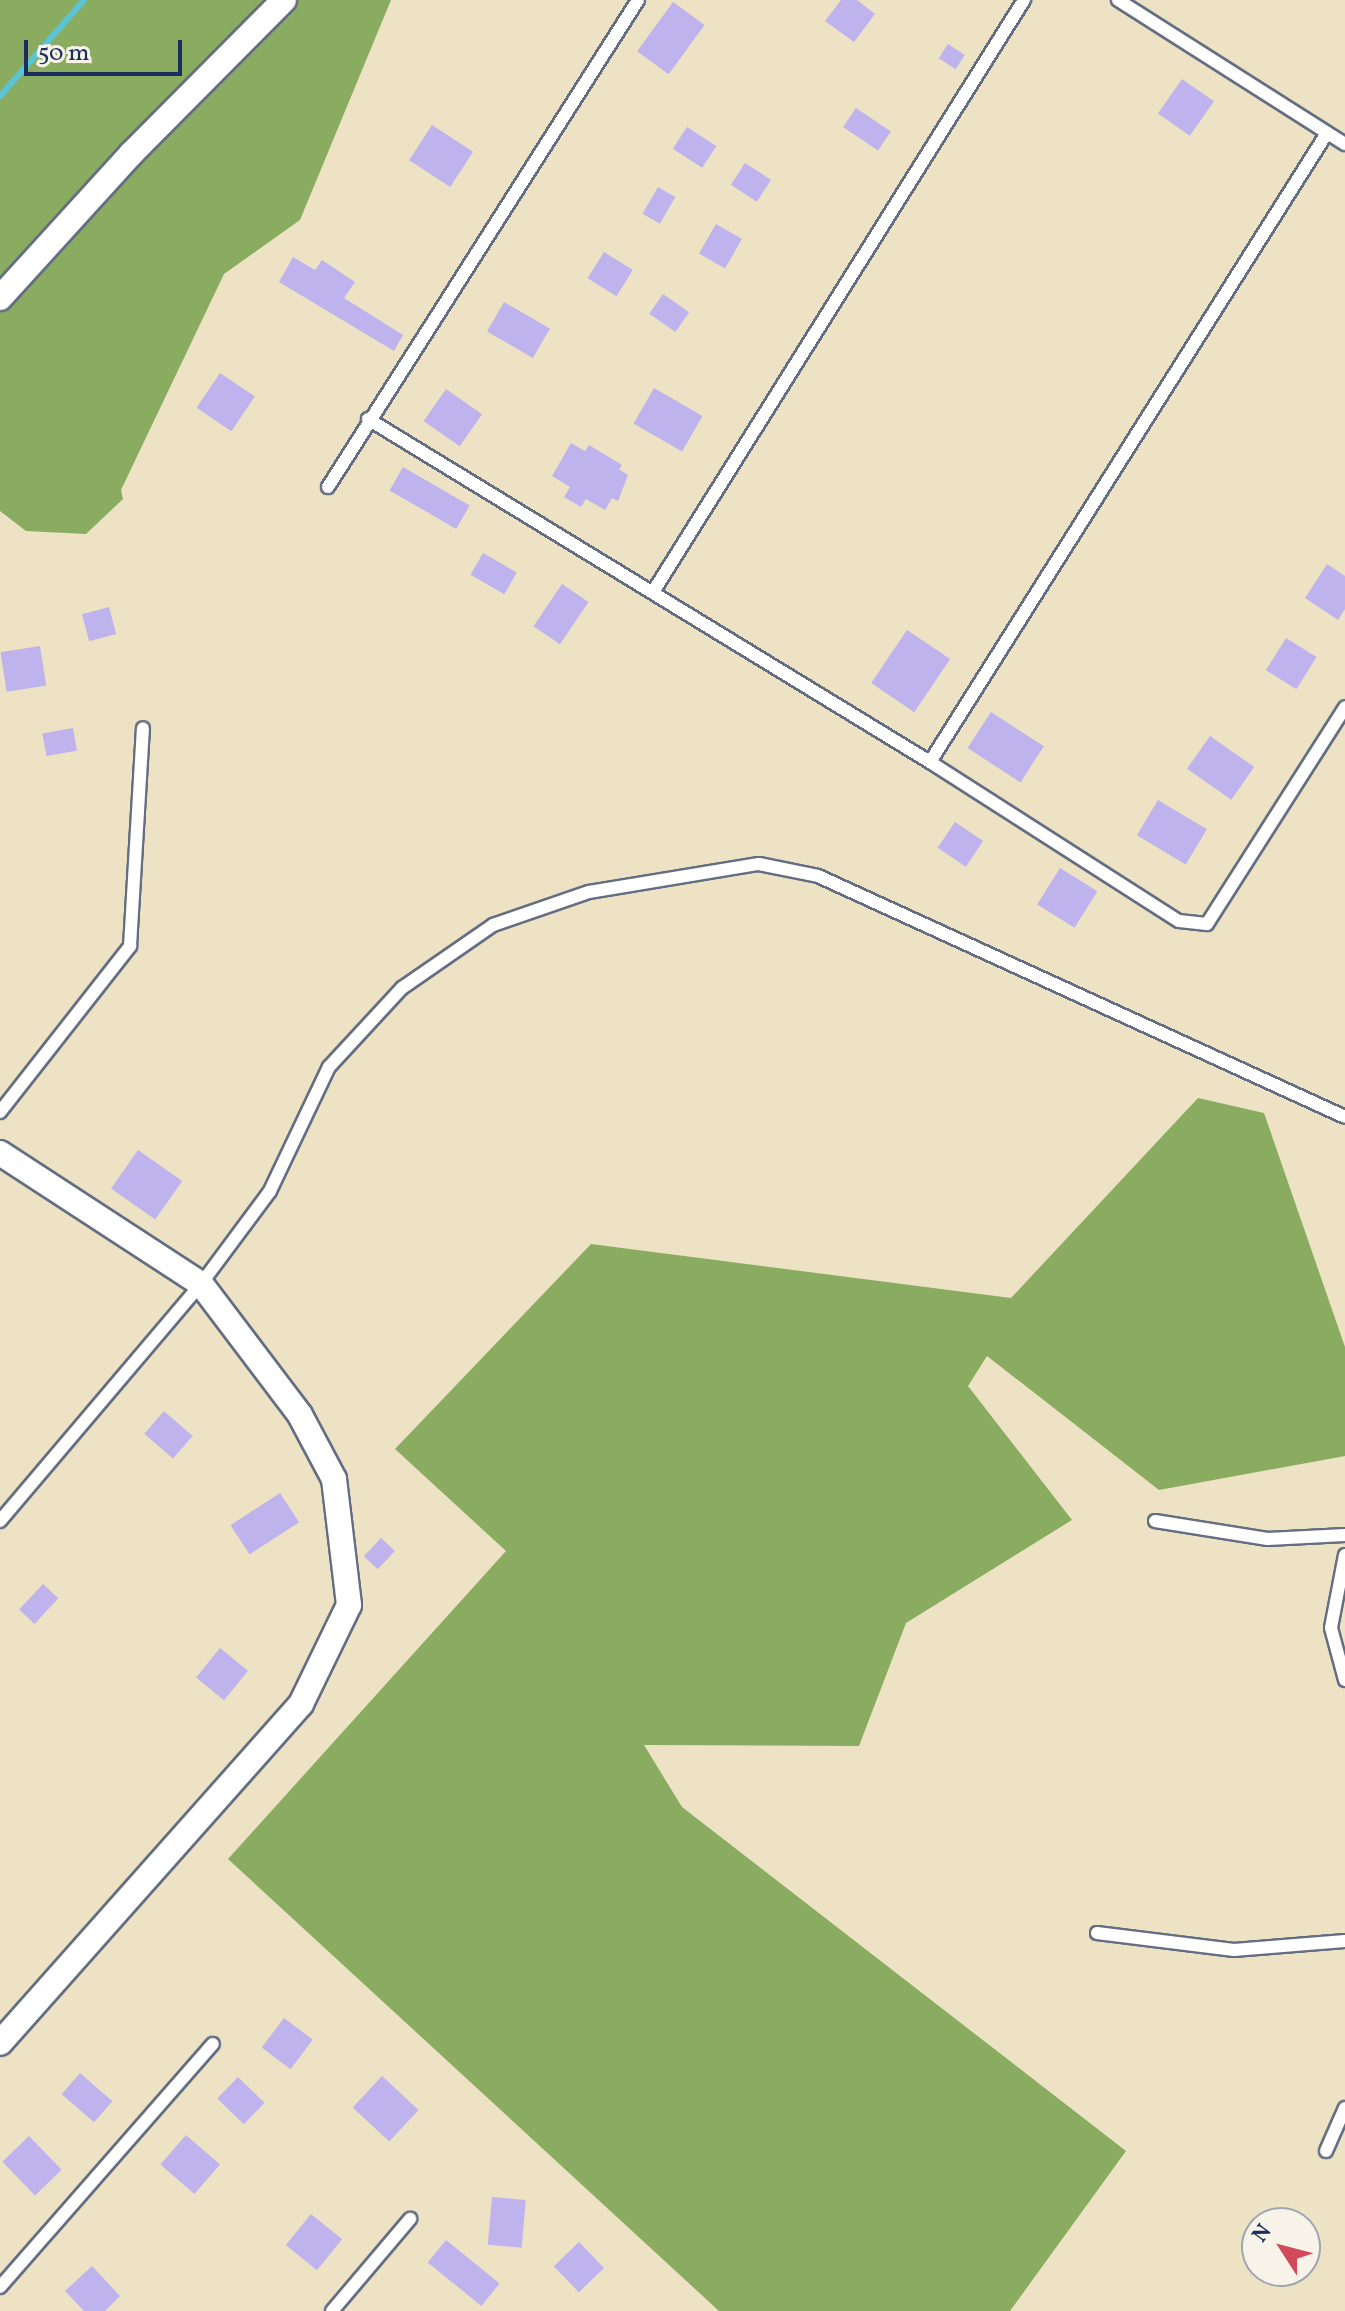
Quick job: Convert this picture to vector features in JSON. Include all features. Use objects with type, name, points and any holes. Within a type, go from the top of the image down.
[{"type":"street","points":[[0,298],[131,154],[284,0]]},
{"type":"street","points":[[0,1153],[201,1284],[300,1415],[334,1479],[349,1605],[301,1704],[0,2043]]},
{"type":"lane","points":[[328,487],[368,419],[638,0]]},
{"type":"lane","points":[[653,592],[1024,0]]},
{"type":"lane","points":[[1118,0],[1345,144]]},
{"type":"lane","points":[[930,762],[1327,133]]},
{"type":"lane","points":[[368,419],[930,762],[1179,921],[1207,924],[1345,707]]},
{"type":"lane","points":[[0,1112],[130,946],[143,728]]},
{"type":"lane","points":[[0,1521],[201,1284],[270,1191],[329,1067],[402,988],[506,920],[589,892],[759,864],[818,876],[1345,1117]]},
{"type":"lane","points":[[1155,1521],[1268,1539],[1345,1535]]},
{"type":"lane","points":[[1345,1555],[1331,1628],[1345,1680]]},
{"type":"lane","points":[[1097,1933],[1234,1950],[1345,1941]]},
{"type":"lane","points":[[0,2287],[213,2044]]},
{"type":"lane","points":[[1326,2151],[1345,2108]]},
{"type":"lane","points":[[332,2311],[410,2219]]},
{"type":"green space","points":[[0,0],[391,0],[300,220],[224,274],[121,490],[123,499],[86,534],[26,531],[0,511]]},
{"type":"green space","points":[[1198,1098],[1264,1113],[1345,1347],[1345,1456],[1159,1490],[987,1356],[968,1386],[1072,1520],[906,1623],[859,1746],[644,1745],[682,1807],[1126,2151],[1010,2311],[719,2311],[228,1859],[506,1551],[395,1449],[591,1244],[1011,1298]]},
{"type":"building","points":[[841,0],[857,0],[875,14],[854,42],[825,21]]},
{"type":"building","points":[[673,2],[705,25],[669,74],[637,51]]},
{"type":"building","points":[[948,44],[965,55],[956,69],[939,58]]},
{"type":"building","points":[[1182,79],[1214,101],[1190,136],[1158,113]]},
{"type":"building","points":[[856,108],[891,131],[878,151],[843,127]]},
{"type":"building","points":[[432,125],[473,152],[450,187],[409,160]]},
{"type":"building","points":[[687,127],[716,146],[702,168],[673,149]]},
{"type":"building","points":[[745,163],[771,180],[757,202],[731,185]]},
{"type":"building","points":[[658,187],[675,197],[660,224],[642,214]]},
{"type":"building","points":[[716,224],[742,239],[725,268],[699,253]]},
{"type":"building","points":[[604,252],[633,270],[616,296],[588,278]]},
{"type":"building","points":[[293,257],[315,270],[322,260],[355,282],[344,298],[403,335],[394,351],[279,282]]},
{"type":"building","points":[[663,294],[689,312],[675,332],[649,314]]},
{"type":"building","points":[[504,302],[550,328],[533,358],[487,331]]},
{"type":"building","points":[[220,373],[255,396],[231,431],[197,408]]},
{"type":"building","points":[[654,388],[702,416],[682,452],[634,424]]},
{"type":"building","points":[[446,389],[482,414],[460,446],[424,421]]},
{"type":"building","points":[[571,443],[585,451],[589,445],[622,465],[619,469],[628,475],[618,501],[612,498],[605,510],[586,499],[581,507],[564,497],[570,487],[552,476]]},
{"type":"building","points":[[403,467],[470,506],[456,529],[390,490]]},
{"type":"building","points":[[483,553],[517,572],[504,594],[470,575]]},
{"type":"building","points":[[1327,564],[1345,576],[1345,609],[1338,620],[1305,598]]},
{"type":"building","points":[[562,584],[589,602],[560,644],[533,626]]},
{"type":"building","points":[[109,607],[116,634],[89,641],[82,614]]},
{"type":"building","points":[[907,630],[950,659],[914,712],[871,683]]},
{"type":"building","points":[[1286,638],[1317,657],[1296,689],[1266,670]]},
{"type":"building","points":[[40,646],[46,686],[7,692],[0,652]]},
{"type":"building","points":[[991,712],[1044,746],[1020,782],[968,748]]},
{"type":"building","points":[[73,728],[77,751],[46,756],[42,733]]},
{"type":"building","points":[[1210,736],[1254,767],[1231,800],[1187,769]]},
{"type":"building","points":[[1158,800],[1207,829],[1186,865],[1137,835]]},
{"type":"building","points":[[955,822],[983,841],[966,867],[938,848]]},
{"type":"building","points":[[1060,868],[1097,891],[1075,928],[1037,904]]},
{"type":"building","points":[[138,1150],[182,1181],[155,1219],[111,1189]]},
{"type":"building","points":[[164,1411],[193,1436],[173,1459],[144,1434]]},
{"type":"building","points":[[280,1493],[299,1522],[250,1554],[231,1525]]},
{"type":"building","points":[[381,1538],[395,1551],[378,1569],[364,1556]]},
{"type":"building","points":[[43,1584],[58,1598],[34,1624],[19,1610]]},
{"type":"building","points":[[220,1648],[248,1671],[224,1700],[196,1678]]},
{"type":"building","points":[[284,2018],[313,2040],[290,2069],[262,2048]]},
{"type":"building","points":[[80,2073],[112,2101],[94,2122],[62,2094]]},
{"type":"building","points":[[382,2076],[419,2110],[389,2142],[353,2107]]},
{"type":"building","points":[[238,2077],[265,2103],[244,2124],[217,2099]]},
{"type":"building","points":[[186,2135],[220,2165],[194,2194],[160,2164]]},
{"type":"building","points":[[29,2136],[62,2170],[35,2196],[2,2162]]},
{"type":"building","points":[[492,2197],[526,2200],[522,2248],[488,2245]]},
{"type":"building","points":[[311,2214],[342,2239],[317,2270],[286,2245]]},
{"type":"building","points":[[446,2240],[500,2283],[481,2306],[428,2263]]},
{"type":"building","points":[[579,2242],[604,2268],[579,2292],[554,2266]]},
{"type":"building","points":[[92,2266],[120,2296],[105,2311],[84,2311],[65,2291]]},
{"type":"waterway","points":[[0,96],[84,0]]}]
